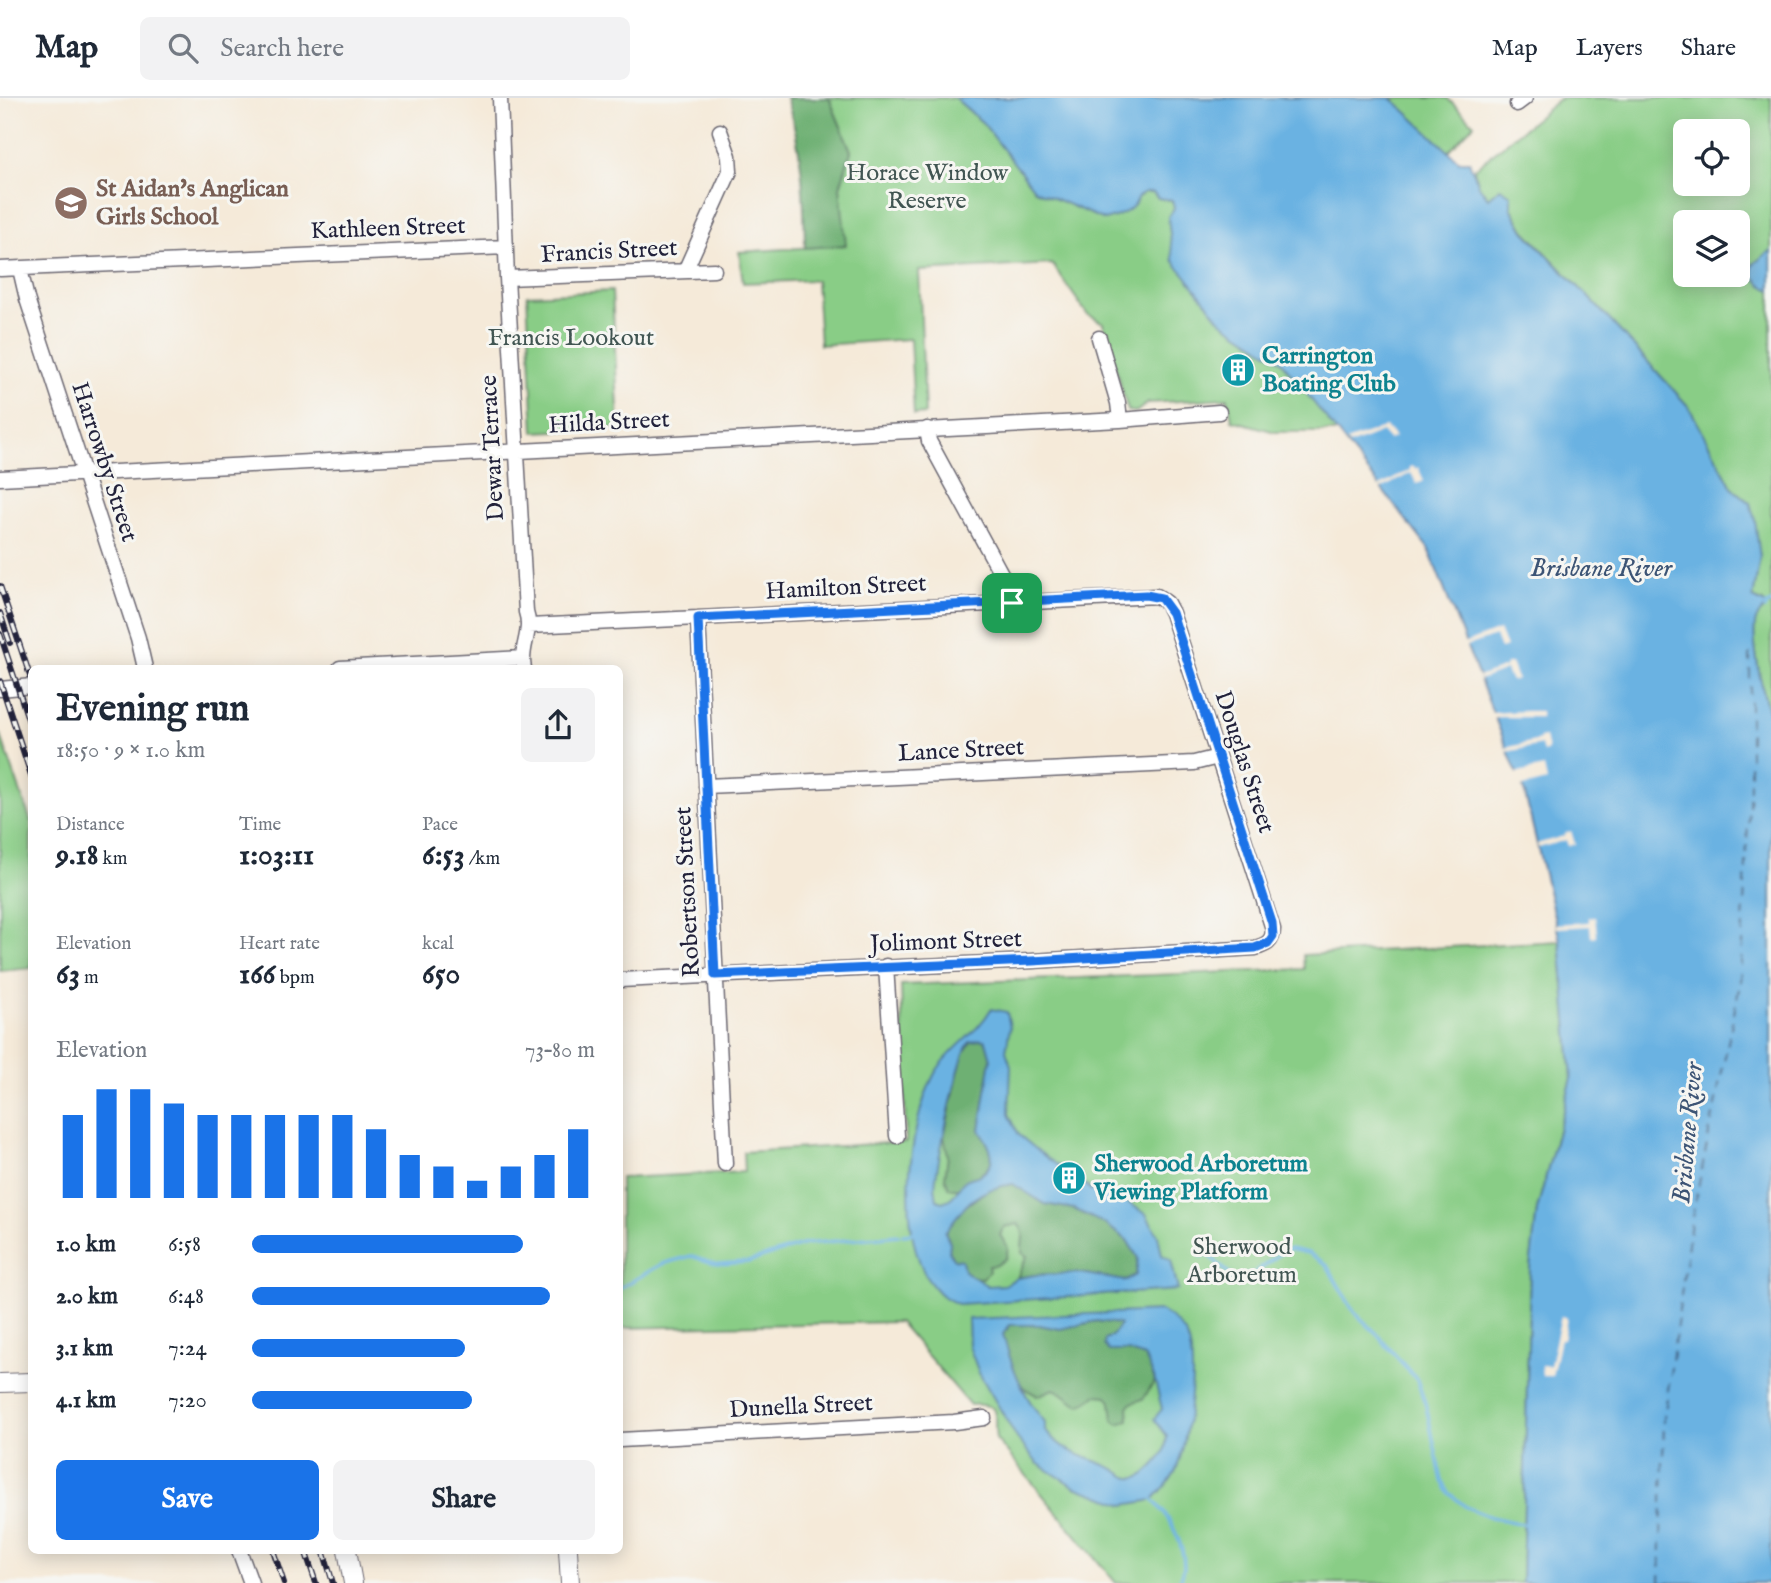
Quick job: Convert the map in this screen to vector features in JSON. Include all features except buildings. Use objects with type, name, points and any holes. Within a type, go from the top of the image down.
[{"type":"street","name":"Dewar Terrace","points":[[500,98],[507,278],[529,626],[523,663]]},
{"type":"street","points":[[685,271],[730,171],[729,156],[720,131]]},
{"type":"street","name":"Kathleen Street","points":[[0,270],[506,247]]},
{"type":"street","name":"Harrowby Street","points":[[20,269],[27,299],[144,665]]},
{"type":"street","name":"Francis Street","points":[[507,278],[714,270]]},
{"type":"street","points":[[1099,338],[1120,420]]},
{"type":"street","name":"Hilda Street","points":[[0,478],[1120,420],[1219,412]]},
{"type":"street","points":[[927,429],[929,441],[1011,592],[1012,603]]},
{"type":"street","name":"Hamilton Street","points":[[529,626],[1146,595],[1164,600]]},
{"type":"street","name":"Douglas Street","points":[[1164,600],[1172,613],[1272,923],[1271,939]]},
{"type":"street","name":"Robertson Street","points":[[698,618],[725,1164]]},
{"type":"street","points":[[450,665],[523,663]]},
{"type":"street","points":[[0,689],[28,687]]},
{"type":"street","name":"Lance Street","points":[[706,786],[1194,763],[1218,757]]},
{"type":"street","name":"Jolimont Street","points":[[623,980],[1255,948],[1271,939]]},
{"type":"street","points":[[886,966],[897,1136]]},
{"type":"street","points":[[0,1383],[28,1382]]},
{"type":"street","name":"Dunella Street","points":[[623,1440],[940,1423],[984,1418]]},
{"type":"street","points":[[240,1554],[251,1583]]},
{"type":"street","points":[[348,1554],[354,1583]]},
{"type":"street","points":[[568,1554],[570,1583]]},
{"type":"green space","points":[[786,98],[829,98],[851,151],[840,187],[846,245],[805,248],[799,153]]},
{"type":"green space","name":"Horace Window Reserve","points":[[829,98],[955,98],[983,123],[1035,190],[1104,220],[1118,215],[1145,192],[1153,192],[1158,198],[1172,200],[1222,322],[1280,360],[1338,432],[1275,432],[1232,420],[1228,398],[1148,403],[1136,412],[1128,411],[1103,323],[1087,314],[1052,264],[919,271],[925,414],[914,415],[910,339],[820,345],[816,280],[743,283],[739,252],[845,245],[840,187],[851,151]]},
{"type":"green space","points":[[1391,98],[1447,98],[1474,124],[1448,152]]},
{"type":"green space","points":[[1561,98],[1771,98],[1771,720],[1756,652],[1755,626],[1757,617],[1765,609],[1763,602],[1753,598],[1760,557],[1750,503],[1733,489],[1689,407],[1524,230],[1511,207],[1488,198],[1479,186],[1474,169]]},
{"type":"green space","name":"Francis Lookout","points":[[612,291],[619,428],[534,432],[527,295]]},
{"type":"green space","points":[[0,733],[28,813],[28,968],[0,971]]},
{"type":"green space","name":"Sherwood Arboretum","points":[[1560,941],[1572,1078],[1537,1210],[1530,1268],[1522,1583],[1116,1583],[996,1439],[993,1409],[970,1405],[899,1322],[623,1328],[623,1178],[744,1172],[743,1152],[906,1142],[901,985],[1304,969],[1303,955]]},
{"type":"green space","points":[[981,1039],[986,1041],[991,1059],[980,1130],[991,1152],[991,1163],[982,1173],[959,1188],[949,1188],[945,1177],[948,1156],[944,1137],[962,1056],[971,1042]]},
{"type":"green space","points":[[1013,1183],[1045,1204],[1074,1209],[1105,1224],[1127,1240],[1138,1258],[1136,1275],[1125,1281],[1080,1273],[1017,1278],[1027,1256],[1022,1253],[1023,1234],[1018,1224],[1004,1227],[1000,1235],[1008,1248],[1006,1258],[997,1265],[988,1266],[989,1271],[983,1278],[972,1276],[959,1266],[949,1253],[950,1242],[945,1232],[963,1208],[990,1188]]},
{"type":"green space","points":[[1097,1321],[1121,1324],[1113,1335],[1105,1340],[1109,1351],[1127,1351],[1146,1357],[1155,1381],[1143,1399],[1131,1403],[1128,1407],[1129,1420],[1119,1424],[1113,1420],[1111,1402],[1107,1396],[1097,1395],[1081,1405],[1053,1389],[1037,1396],[1025,1388],[1014,1369],[1003,1334],[1010,1325],[1039,1325],[1060,1329]]},
{"type":"water","name":"Brisbane River","points":[[955,98],[1391,98],[1459,161],[1469,161],[1479,186],[1488,198],[1500,188],[1511,195],[1511,208],[1524,231],[1689,407],[1733,489],[1750,503],[1760,557],[1753,598],[1767,605],[1758,616],[1755,626],[1756,653],[1771,720],[1771,1583],[1522,1583],[1530,1268],[1537,1210],[1572,1078],[1560,941],[1525,794],[1428,548],[1281,361],[1222,322],[1173,260],[1168,217],[1174,208],[1172,200],[1158,198],[1153,192],[1145,192],[1129,210],[1104,220],[1035,190],[983,123]]},
{"type":"water","points":[[1771,250],[1771,290],[1757,280],[1752,265]]},
{"type":"water","points":[[991,1009],[1007,1012],[1010,1027],[1006,1051],[1011,1066],[1009,1114],[1019,1135],[1091,1190],[1124,1200],[1146,1214],[1158,1235],[1162,1255],[1171,1260],[1178,1290],[958,1304],[939,1293],[924,1273],[915,1247],[910,1217],[909,1186],[917,1123],[935,1073]],"holes":[[[981,1039],[986,1041],[991,1059],[980,1130],[991,1153],[991,1164],[982,1174],[966,1180],[951,1198],[942,1202],[937,1200],[935,1186],[960,1065],[970,1042]],[[1013,1184],[1045,1204],[1074,1209],[1105,1224],[1127,1240],[1138,1258],[1136,1275],[1125,1281],[1080,1273],[1035,1275],[1017,1278],[1004,1285],[988,1286],[964,1271],[962,1260],[954,1259],[949,1253],[950,1242],[945,1232],[973,1199],[990,1190]]]},
{"type":"water","points":[[1161,1311],[1176,1322],[1187,1337],[1190,1350],[1190,1404],[1176,1470],[1153,1500],[1124,1505],[1075,1487],[1037,1463],[1017,1438],[979,1373],[969,1346],[968,1319]],"holes":[[[1097,1321],[1120,1324],[1113,1335],[1105,1340],[1104,1345],[1109,1351],[1127,1351],[1145,1357],[1154,1377],[1162,1409],[1154,1419],[1167,1436],[1165,1450],[1160,1459],[1137,1478],[1127,1477],[1068,1450],[1045,1431],[1045,1422],[1030,1402],[1019,1380],[1003,1334],[1010,1325],[1039,1325],[1060,1329]]]},
{"type":"pier","points":[[1386,427],[1395,437],[1389,440],[1382,432],[1349,445],[1346,441]]},
{"type":"pier","points":[[1413,466],[1415,469],[1418,467],[1424,481],[1417,484],[1411,473],[1379,490],[1377,488],[1410,470]]},
{"type":"pier","points":[[1499,630],[1506,647],[1500,649],[1495,636],[1465,647],[1463,644]]},
{"type":"pier","points":[[1511,663],[1517,679],[1511,681],[1506,670],[1479,680],[1478,677]]},
{"type":"pier","points":[[1541,711],[1541,717],[1491,717],[1491,713]]},
{"type":"pier","points":[[1545,737],[1548,750],[1543,752],[1541,745],[1506,752],[1505,748]]},
{"type":"pier","points":[[1544,767],[1547,781],[1519,788],[1514,774]]},
{"type":"pier","points":[[1571,831],[1575,844],[1568,846],[1566,840],[1538,848],[1537,844],[1564,836]]},
{"type":"pier","points":[[1595,916],[1597,936],[1591,937],[1590,926],[1556,928],[1556,924],[1589,922],[1589,917]]},
{"type":"pier","points":[[1561,1316],[1567,1318],[1552,1376],[1542,1376],[1541,1365],[1550,1366]]},
{"type":"waterway","points":[[1765,609],[1771,603]]},
{"type":"waterway","points":[[903,1234],[913,1233]]},
{"type":"waterway","points":[[623,1286],[662,1264],[691,1256],[718,1264],[748,1262],[805,1244],[899,1235]]},
{"type":"waterway","points":[[1214,1284],[1255,1273],[1290,1249],[1308,1253],[1326,1264],[1354,1312],[1417,1380],[1426,1406],[1442,1481],[1449,1493],[1466,1507],[1491,1517],[1527,1525]]},
{"type":"waterway","points":[[1201,1256],[1209,1255],[1234,1279]]},
{"type":"waterway","points":[[1153,1500],[1170,1522],[1181,1548],[1184,1568],[1179,1583]]},
{"type":"ferry route","points":[[1660,1583],[1664,1419],[1691,1222],[1740,984],[1750,785],[1750,650]]},
{"type":"railway","points":[[0,586],[28,670]]},
{"type":"railway","points":[[0,613],[10,643]]},
{"type":"railway","points":[[0,634],[28,719]]},
{"type":"railway","points":[[0,681],[28,766]]},
{"type":"railway","points":[[274,1554],[284,1583]]},
{"type":"railway","points":[[306,1554],[316,1583]]},
{"type":"railway","points":[[324,1554],[333,1583]]},
{"type":"place","name":"St Aidan's Anglican Girls School","points":[[71,203]]},
{"type":"place","name":"Carrington Boating Club","points":[[1238,370]]},
{"type":"place","name":"Sherwood Arboretum Viewing Platform","points":[[1069,1178]]},
{"type":"route","points":[[1153,595],[1167,603],[1272,923],[1273,936],[1268,943],[1255,948],[1032,961],[715,975],[698,618],[1012,603],[1153,595]]}]
